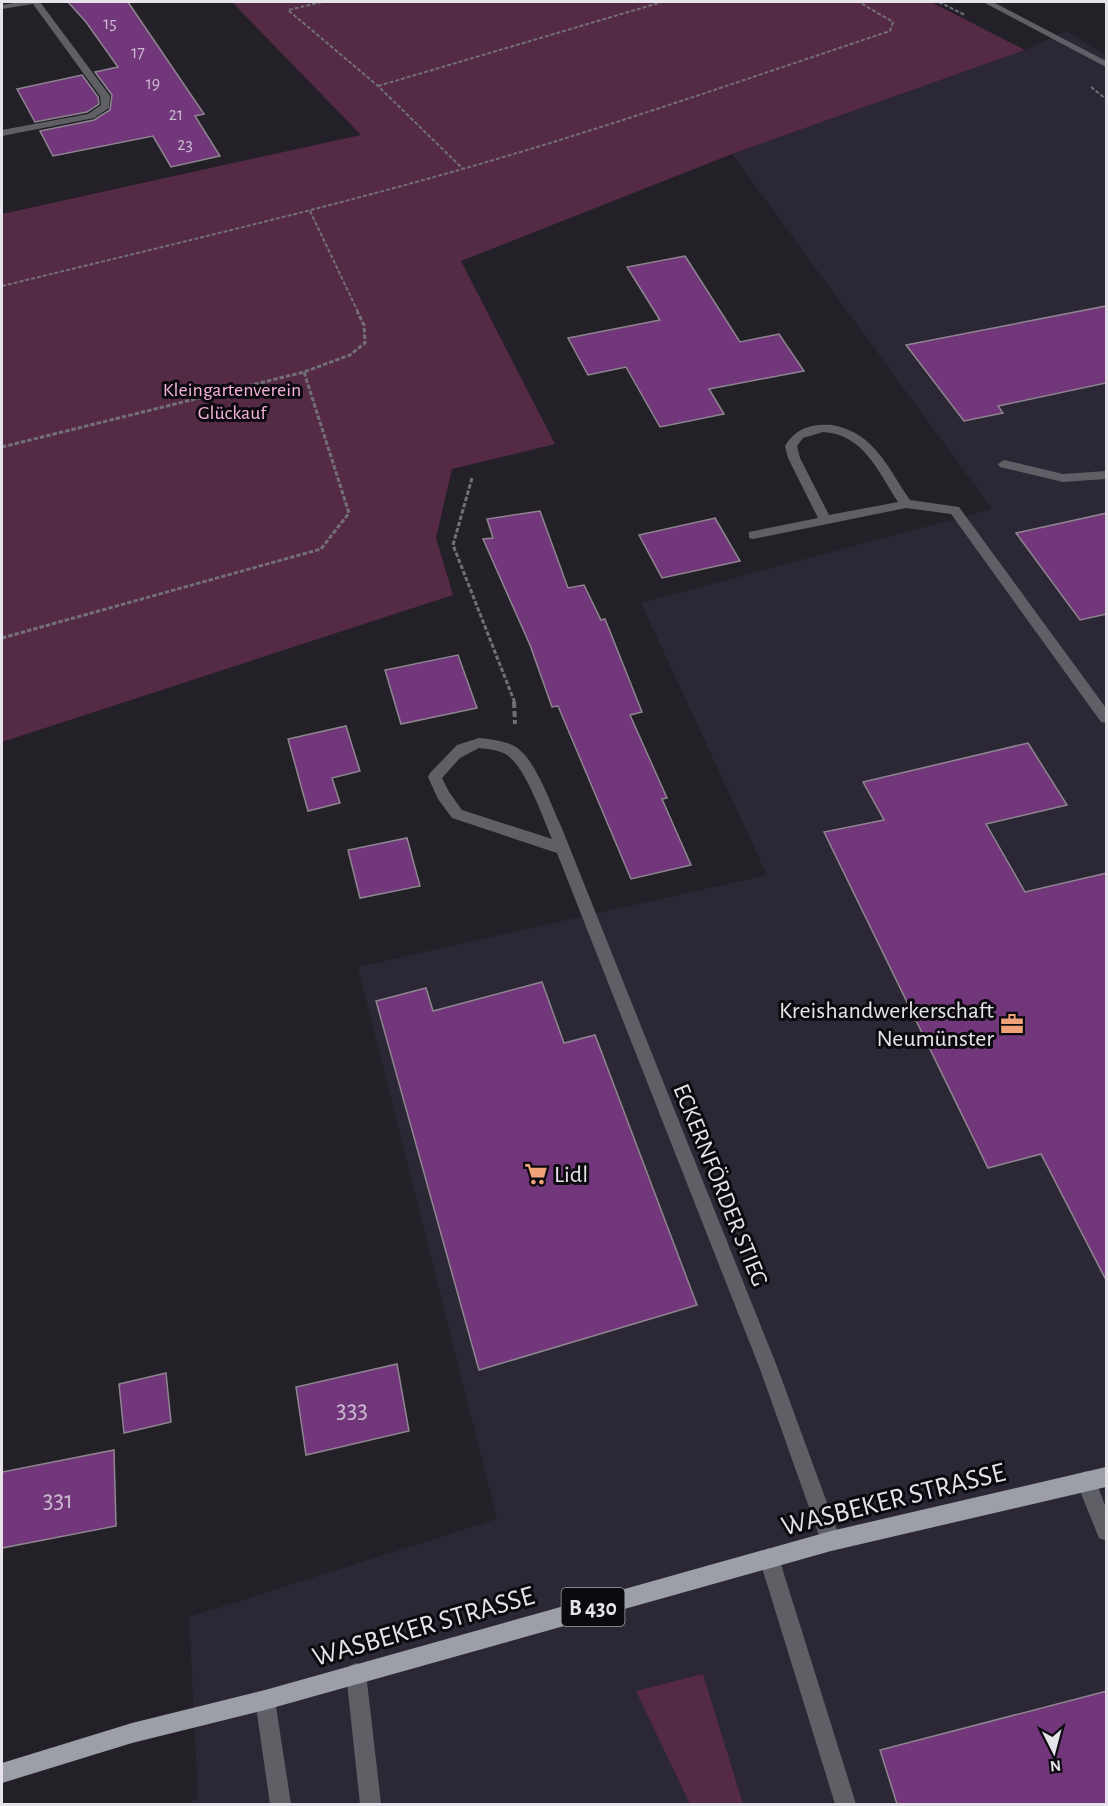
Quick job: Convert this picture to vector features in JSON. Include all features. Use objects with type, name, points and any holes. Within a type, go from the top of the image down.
[{"type":"main road","name":"WASBEKER STRASSE","points":[[2,1773],[132,1733],[265,1700],[769,1557],[1107,1477]]},
{"type":"street","points":[[2,7],[31,2]]},
{"type":"street","points":[[2,133],[90,116],[106,106],[105,96],[36,2]]},
{"type":"street","points":[[987,2],[1107,64]]},
{"type":"street","points":[[826,521],[794,458],[791,446],[799,435],[814,430],[828,429],[849,434],[861,441],[906,504]]},
{"type":"street","points":[[1004,464],[1063,478],[1107,475]]},
{"type":"street","points":[[753,535],[906,504],[955,510],[1107,718]]},
{"type":"street","points":[[513,752],[492,744],[472,743],[450,757],[435,777],[443,795],[457,814],[561,848]]},
{"type":"street","name":"ECKERNFÖRDER STIEG","points":[[513,752],[529,775],[561,848],[769,1369],[831,1541]]},
{"type":"street","points":[[1086,1482],[1107,1531]]},
{"type":"street","points":[[769,1557],[846,1804]]},
{"type":"street","points":[[356,1673],[371,1804]]},
{"type":"street","points":[[265,1700],[281,1804]]},
{"type":"path","points":[[322,2],[288,10],[378,86],[463,169]]},
{"type":"path","points":[[378,86],[662,2]]},
{"type":"path","points":[[2,286],[310,211],[463,169],[565,139],[890,31],[893,22],[859,2]]},
{"type":"path","points":[[2,447],[304,372],[350,355],[365,343],[364,325],[310,211]]},
{"type":"path","points":[[2,638],[321,549],[349,513],[304,372]]},
{"type":"path","points":[[472,478],[453,545],[516,707],[513,752]]},
{"type":"shaded area","points":[[1066,31],[1106,55],[1106,1804],[183,1804],[198,1799],[189,1617],[497,1519],[358,967],[767,875],[641,603],[992,509],[732,154],[1025,50]]},
{"type":"green space","name":"Kleingartenverein Glückauf","points":[[232,2],[931,2],[1025,50],[732,154],[461,261],[555,444],[452,469],[436,538],[453,595],[2,742],[2,214],[361,135]]},
{"type":"green space","points":[[703,1674],[743,1804],[690,1804],[636,1691]]},
{"type":"building","points":[[68,2],[128,2],[204,114],[195,116],[220,156],[171,167],[153,136],[53,156],[40,131],[94,120],[110,110],[112,95],[95,72],[118,67],[86,22]]},
{"type":"building","points":[[82,75],[98,97],[99,104],[87,112],[35,122],[17,89]]},
{"type":"building","points":[[685,256],[740,342],[779,334],[804,371],[709,389],[724,414],[660,427],[626,367],[588,375],[568,338],[660,320],[627,267]]},
{"type":"building","points":[[1106,306],[1106,383],[998,406],[1003,413],[964,421],[906,345]]},
{"type":"building","points":[[540,511],[568,588],[584,585],[601,620],[605,619],[642,712],[630,715],[667,798],[662,799],[691,865],[631,879],[558,706],[552,707],[530,645],[483,539],[493,538],[487,519]]},
{"type":"building","points":[[1107,513],[1107,614],[1080,620],[1016,533]]},
{"type":"building","points":[[715,518],[740,561],[662,578],[639,535]]},
{"type":"building","points":[[458,655],[477,708],[401,724],[385,670]]},
{"type":"building","points":[[346,726],[360,771],[332,778],[340,803],[308,811],[288,739]]},
{"type":"building","name":"Kreishandwerkerschaft Neumünster","points":[[1028,743],[1067,805],[986,824],[1025,892],[1107,873],[1107,1282],[1041,1154],[988,1168],[824,832],[884,820],[863,782]]},
{"type":"building","points":[[407,838],[420,886],[360,898],[348,850]]},
{"type":"building","name":"Lidl","points":[[542,982],[564,1043],[595,1035],[697,1305],[479,1370],[376,1001],[426,988],[433,1011]]},
{"type":"building","points":[[397,1364],[409,1431],[306,1455],[296,1387]]},
{"type":"building","points":[[166,1373],[171,1422],[124,1433],[119,1384]]},
{"type":"building","points":[[114,1450],[116,1526],[2,1548],[2,1472]]},
{"type":"building","points":[[1107,1691],[1107,1804],[897,1804],[880,1750]]},
{"type":"place","name":"Kreishandwerkerschaft Neumünster","points":[[1012,1024]]},
{"type":"place","name":"Lidl","points":[[536,1174]]}]
